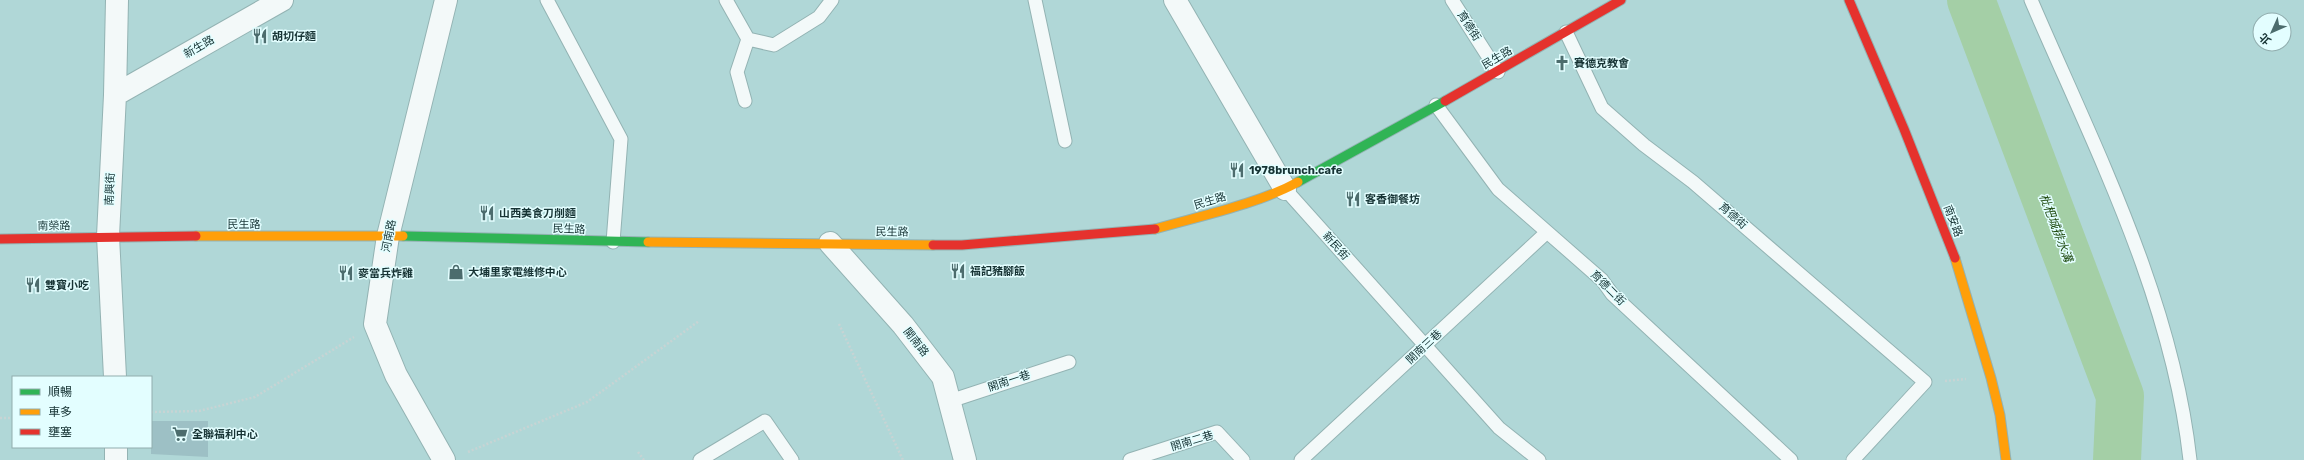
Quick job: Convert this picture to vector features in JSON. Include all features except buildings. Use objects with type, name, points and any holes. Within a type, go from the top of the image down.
[{"type":"street","name":"南興街","points":[[115,376],[108,236],[115,95],[117,0]]},
{"type":"street","name":"新生路","points":[[115,95],[282,0]]},
{"type":"street","name":"河南路","points":[[375,324],[388,236],[446,0]]},
{"type":"street","name":"新民街","points":[[1175,0],[1285,189]]},
{"type":"street","name":"民生路","points":[[108,236],[388,236],[613,242],[962,244],[1154,229],[1209,214],[1285,189],[1498,72],[1621,0]]},
{"type":"street","name":"南安路","points":[[1849,0],[1904,129],[1957,264],[1991,378],[2000,415],[2006,460]]},
{"type":"street","name":"南榮路","points":[[0,239],[108,236]]},
{"type":"street","name":"開南路","points":[[830,243],[903,325],[943,377],[965,460]]},
{"type":"street","points":[[375,324],[396,375],[454,457]]},
{"type":"street","points":[[116,448],[116,460]]},
{"type":"lane","points":[[547,0],[621,139],[613,242]]},
{"type":"lane","points":[[726,0],[748,39],[774,45],[819,17],[832,0]]},
{"type":"lane","points":[[1035,0],[1065,141]]},
{"type":"lane","name":"育德街","points":[[1452,0],[1498,72]]},
{"type":"lane","points":[[2031,0],[2139,253],[2156,303],[2180,388],[2190,460]]},
{"type":"lane","name":"育德街","points":[[1566,32],[1602,108],[1644,145],[1693,182],[1925,382]]},
{"type":"lane","points":[[745,101],[737,72],[748,39]]},
{"type":"lane","name":"育德二街","points":[[1436,106],[1498,189],[1546,233],[1602,280],[1612,294],[1791,460]]},
{"type":"lane","name":"新民街","points":[[1285,189],[1499,428],[1539,460]]},
{"type":"lane","name":"開南三巷","points":[[1301,460],[1546,233]]},
{"type":"lane","name":"開南一巷","points":[[950,401],[1069,362]]},
{"type":"lane","points":[[1853,460],[1925,382]]},
{"type":"lane","points":[[700,460],[765,421],[792,460]]},
{"type":"lane","name":"開南二巷","points":[[1130,460],[1217,432],[1243,460]]},
{"type":"path","points":[[454,457],[587,402],[699,321]]},
{"type":"path","points":[[152,412],[199,411],[255,397],[375,324]]},
{"type":"path","points":[[839,324],[903,460]]},
{"type":"path","points":[[1925,382],[1991,378]]},
{"type":"path","points":[[0,418],[12,418]]},
{"type":"path","points":[[638,452],[644,460]]},
{"type":"waterway","name":"枇杷城排水溝","points":[[1971,0],[2120,396],[2117,460]]},
{"type":"traffic: fast","points":[[1298,182],[1445,101]]},
{"type":"traffic: fast","points":[[403,236],[648,242]]},
{"type":"traffic: slow","points":[[1155,229],[1247,203],[1265,197],[1298,182]]},
{"type":"traffic: slow","points":[[196,236],[403,236]]},
{"type":"traffic: slow","points":[[648,242],[933,245]]},
{"type":"traffic: slow","points":[[1955,258],[1991,378],[2000,415],[2006,460]]},
{"type":"traffic: jam","points":[[1445,101],[1621,0]]},
{"type":"traffic: jam","points":[[1849,0],[1904,129],[1955,258]]},
{"type":"traffic: jam","points":[[933,245],[962,245],[1155,229]]},
{"type":"traffic: jam","points":[[0,239],[196,236]]},
{"type":"place","name":"胡切仔麵","points":[[260,36]]},
{"type":"place","name":"賽德克教會","points":[[1562,63]]},
{"type":"place","name":"1978brunch.cafe","points":[[1237,170]]},
{"type":"place","name":"客香御餐坊","points":[[1353,199]]},
{"type":"place","name":"山西美食刀削麵","points":[[487,213]]},
{"type":"place","name":"福記豬腳飯","points":[[958,271]]},
{"type":"place","name":"大埔里家電維修中心","points":[[456,272]]},
{"type":"place","name":"麥當兵炸雞","points":[[346,273]]},
{"type":"place","name":"雙寶小吃","points":[[33,285]]},
{"type":"place","name":"全聯福利中心","points":[[180,434]]}]
